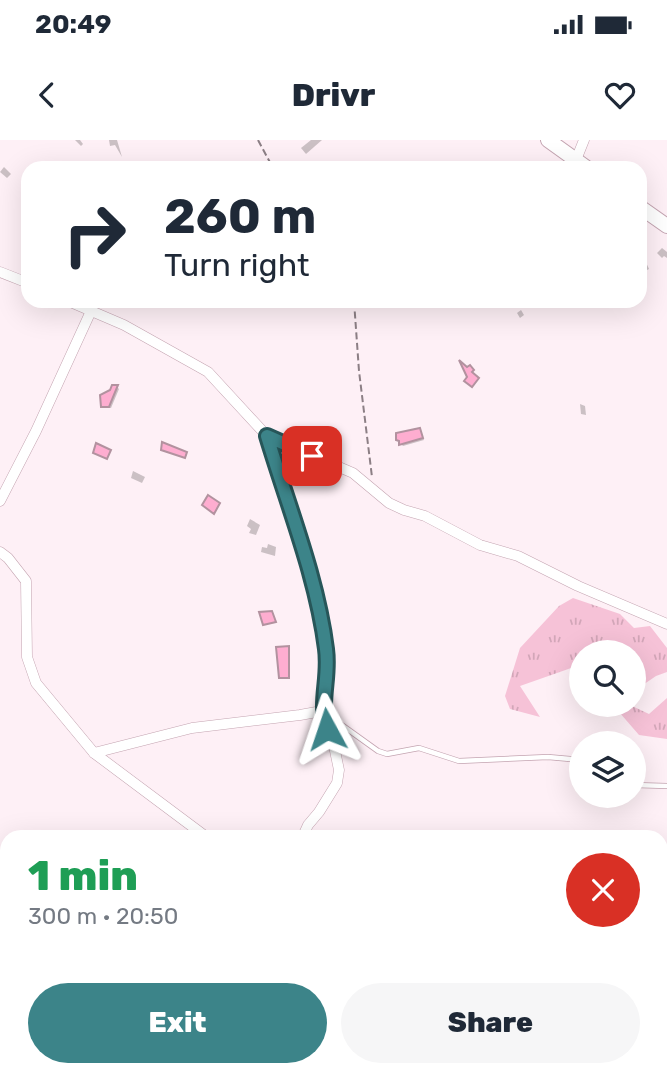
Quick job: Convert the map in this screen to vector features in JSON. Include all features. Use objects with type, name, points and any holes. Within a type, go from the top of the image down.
[{"type":"main road","points":[[548,140],[577,161]]},
{"type":"main road","points":[[647,212],[667,226]]},
{"type":"street","points":[[581,161],[584,140]]},
{"type":"street","points":[[0,272],[21,280]]},
{"type":"street","points":[[84,308],[124,325],[208,372],[267,436],[353,473],[389,503],[425,516],[480,545],[518,555],[578,586],[667,624]]},
{"type":"street","points":[[0,501],[91,311]]},
{"type":"street","points":[[267,436],[320,614],[327,664],[322,711],[339,770],[337,783],[306,830]]},
{"type":"street","points":[[0,552],[26,581],[27,657],[36,683],[94,753],[197,830]]},
{"type":"street","points":[[94,753],[192,728],[322,711]]},
{"type":"lane","points":[[322,711],[378,751],[387,754],[419,748],[459,761],[548,757],[569,759]]},
{"type":"lane","points":[[646,785],[667,786]]},
{"type":"path","points":[[258,140],[269,161]]},
{"type":"path","points":[[354,308],[359,371],[372,464],[372,489]]},
{"type":"green space","points":[[573,598],[620,614],[634,628],[650,626],[667,648],[667,672],[646,683],[646,640],[569,640],[569,669],[520,686],[540,717],[510,709],[505,696],[520,648],[559,606]]},
{"type":"green space","points":[[667,698],[667,739],[646,736],[646,731],[636,731],[623,717],[646,717],[646,713],[649,714]]},
{"type":"building","points":[[459,360],[467,367],[470,365],[474,370],[472,372],[479,378],[472,387],[464,381],[467,377]]},
{"type":"building","points":[[112,385],[118,385],[109,407],[101,407],[100,395],[110,390]]},
{"type":"building","points":[[420,428],[423,438],[399,445],[396,433]]},
{"type":"building","points":[[162,442],[187,452],[185,458],[161,450]]},
{"type":"building","points":[[96,443],[111,450],[107,459],[93,453]]},
{"type":"building","points":[[208,495],[220,503],[214,514],[202,505]]},
{"type":"building","points":[[272,611],[276,622],[263,625],[259,612]]},
{"type":"building","points":[[289,646],[289,678],[279,678],[276,647]]},
{"type":"route","points":[[312,456],[267,436],[320,614],[327,664],[322,711],[327,729]]}]
